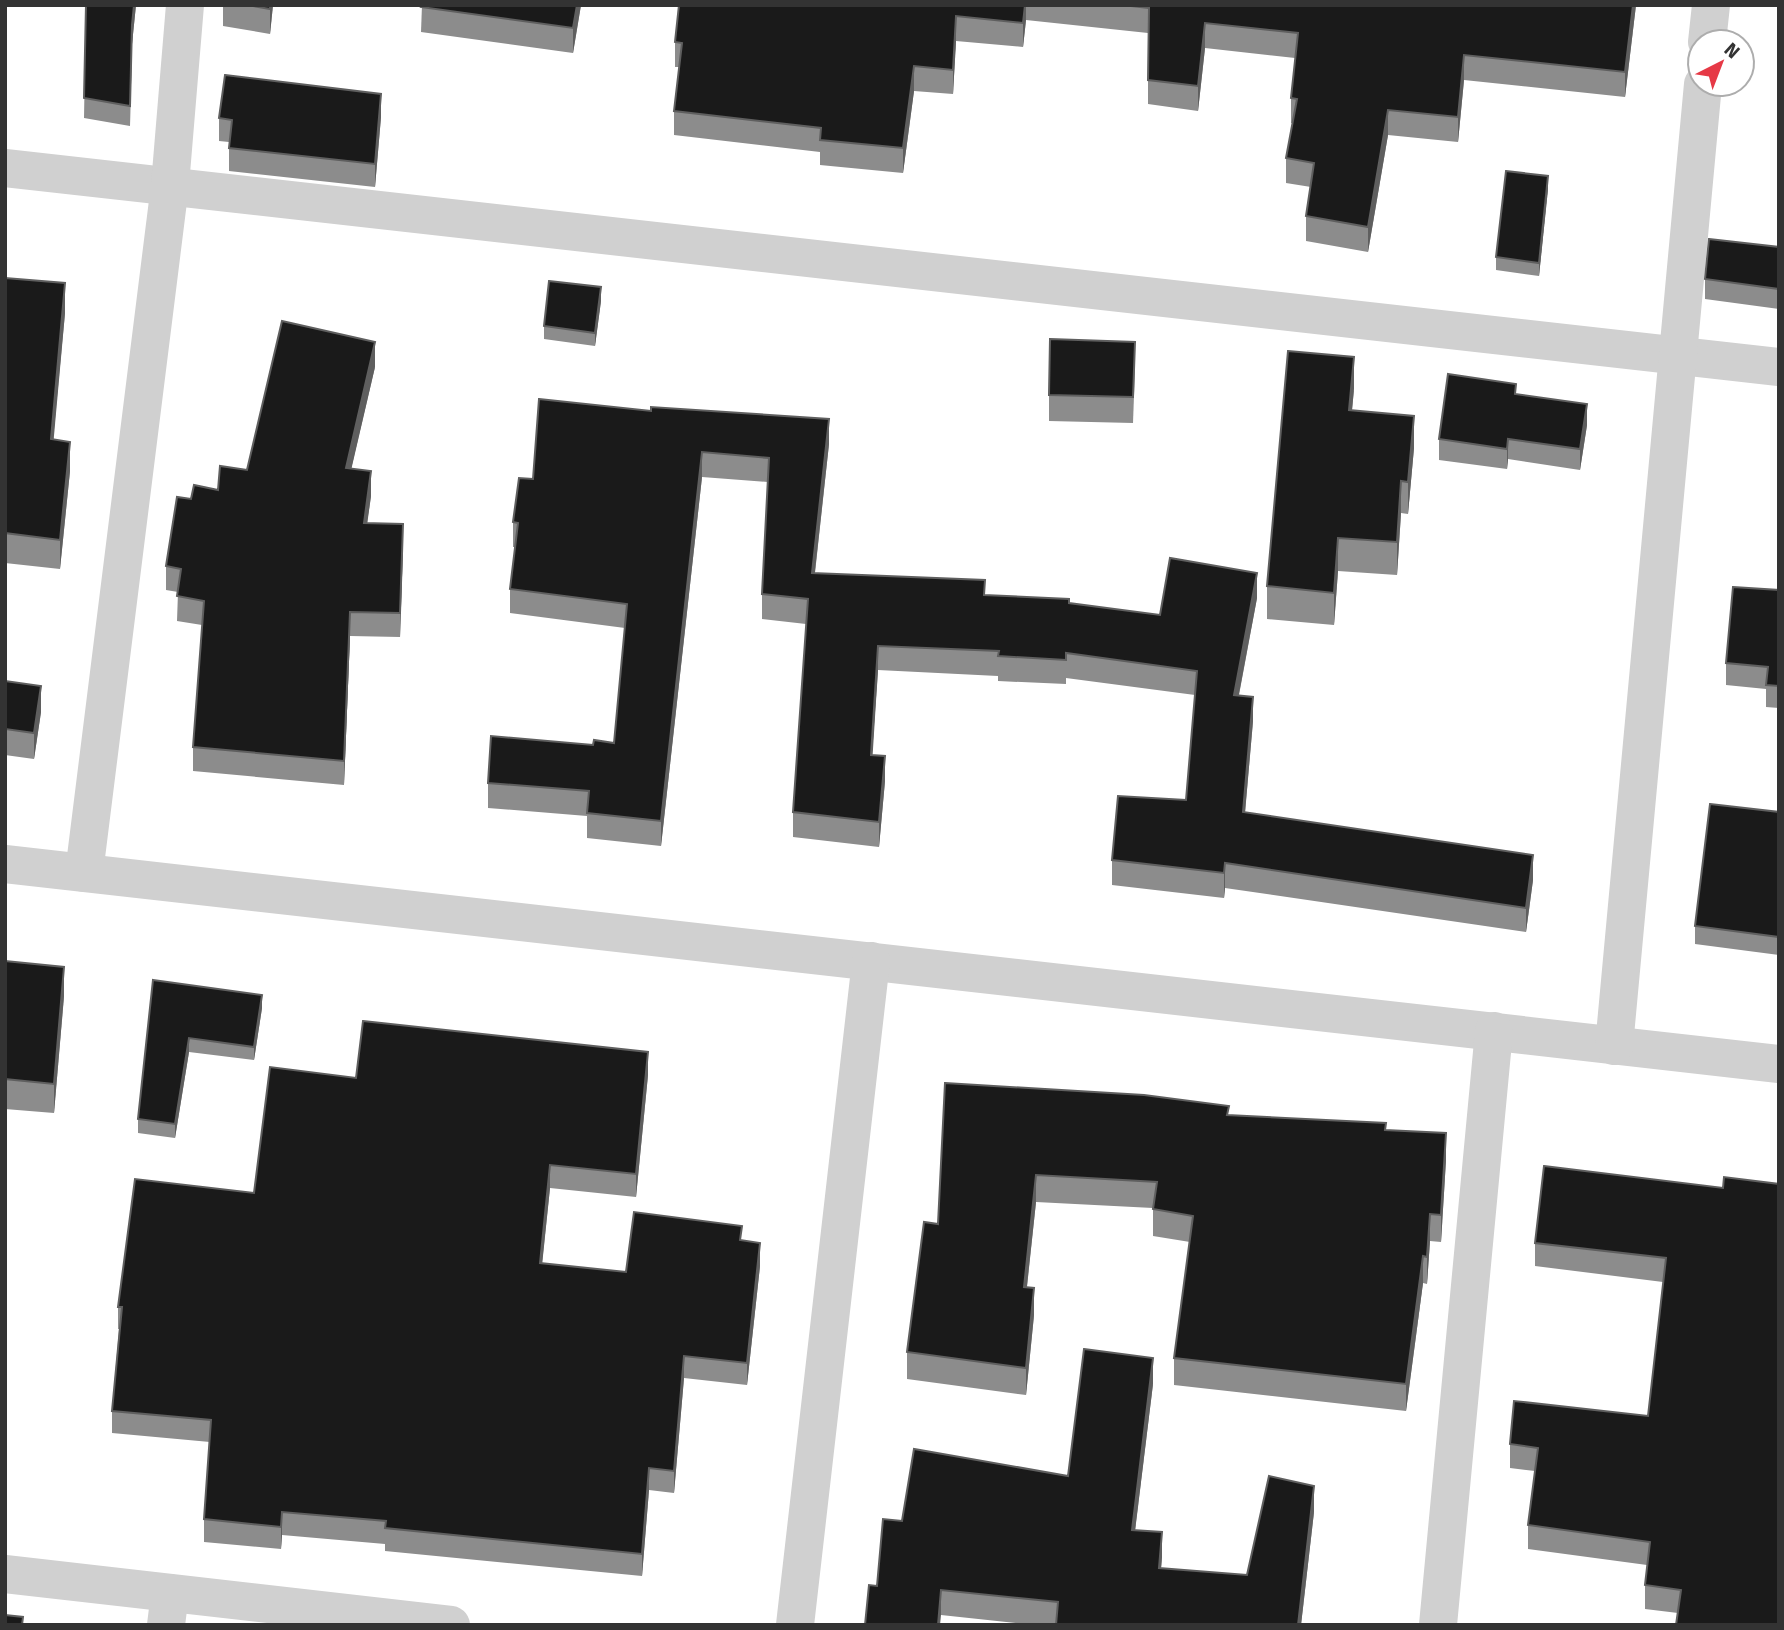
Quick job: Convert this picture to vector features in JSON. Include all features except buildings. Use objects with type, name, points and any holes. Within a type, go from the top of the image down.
[{"type":"street","points":[[84,873],[170,186],[185,5]]},
{"type":"street","points":[[1709,28],[1711,5]]},
{"type":"street","points":[[1614,1045],[1702,98]]},
{"type":"street","points":[[5,168],[1779,366]]},
{"type":"street","points":[[5,864],[1779,1064]]},
{"type":"street","points":[[795,1625],[871,961]]},
{"type":"street","points":[[1438,1625],[1494,1031]]},
{"type":"street","points":[[5,1574],[168,1609],[450,1625]]}]
